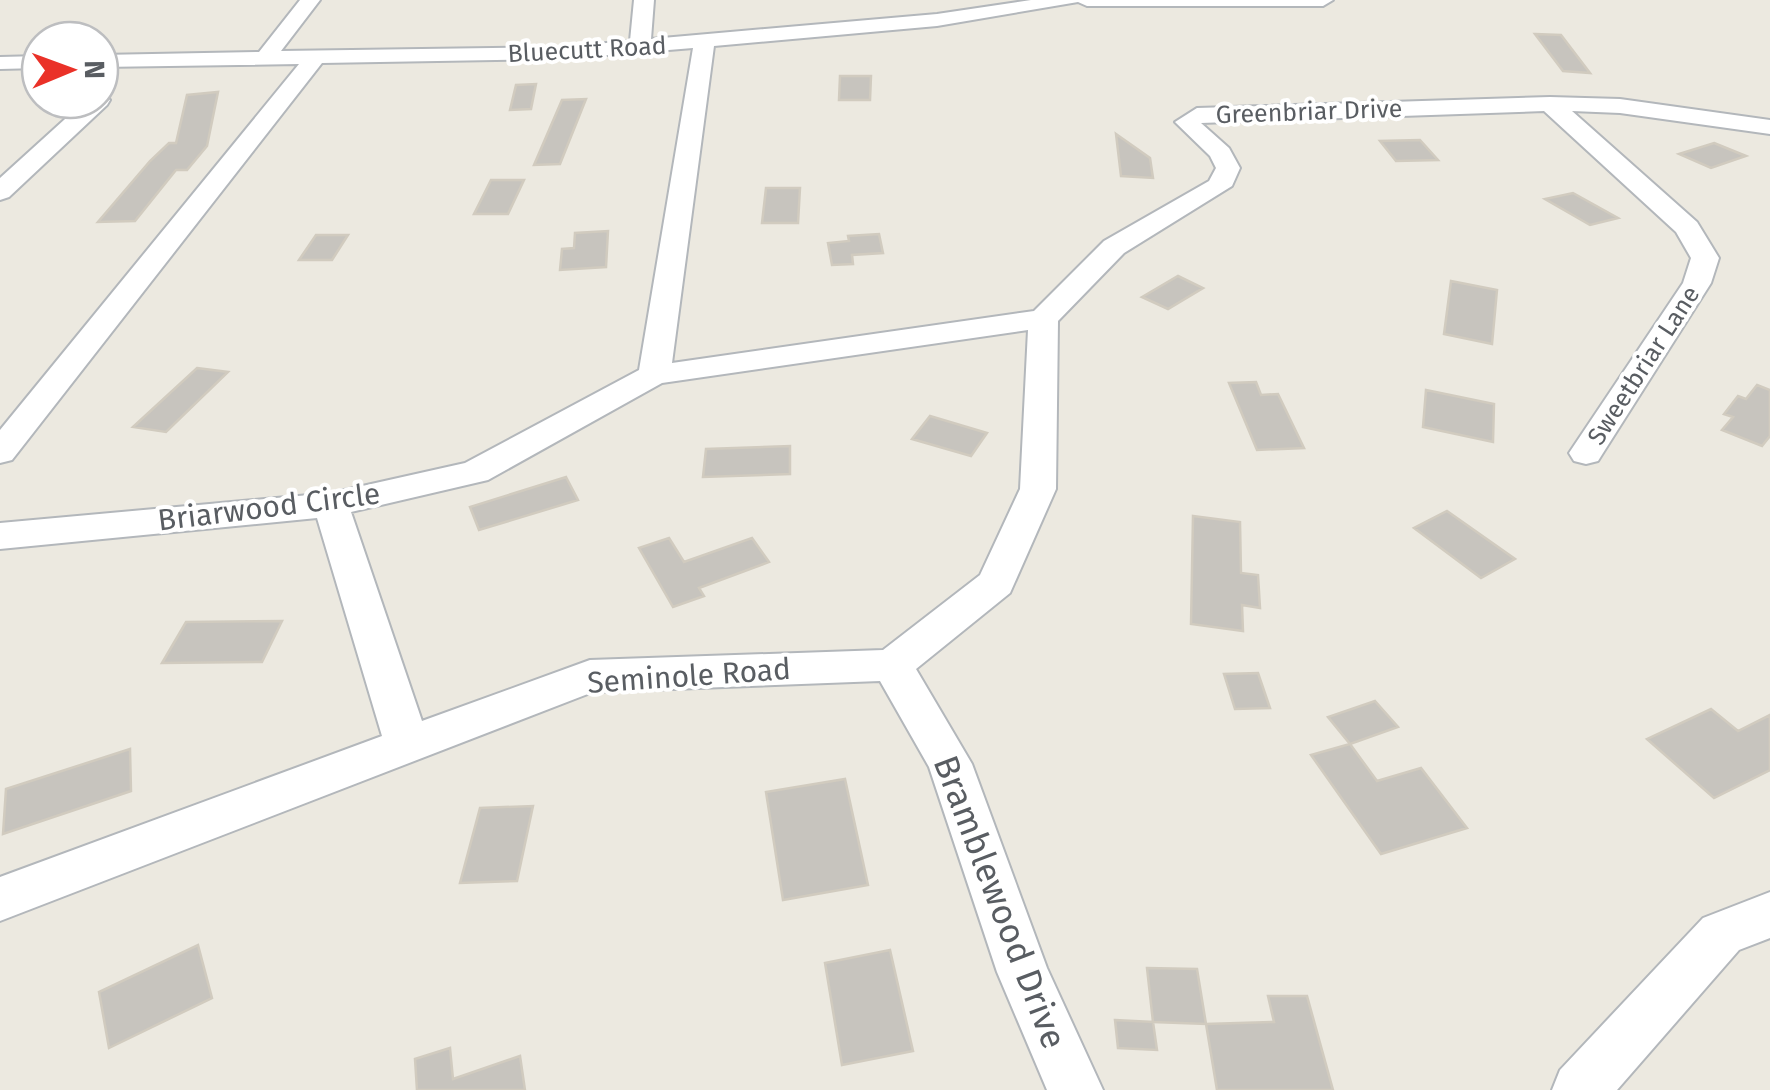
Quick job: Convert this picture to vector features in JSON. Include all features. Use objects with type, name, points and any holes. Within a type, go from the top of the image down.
[{"type":"street","points":[[264,58],[310,0]]},
{"type":"street","points":[[640,47],[644,0]]},
{"type":"street","name":"Bluecutt Road","points":[[120,61],[640,47],[979,15],[1070,0]]},
{"type":"street","points":[[1087,0],[1322,0]]},
{"type":"street","points":[[704,42],[654,375],[1042,319],[1038,489],[996,583],[892,665]]},
{"type":"street","points":[[0,452],[315,58]]},
{"type":"street","points":[[120,81],[142,60]]},
{"type":"street","name":"Greenbriar Drive","points":[[1042,319],[1114,247],[1218,186],[1228,168],[1220,153],[1186,122],[1198,115],[1550,104],[1620,106],[1770,126]]},
{"type":"street","name":"Sweetbriar Lane","points":[[1550,104],[1687,228],[1705,258],[1697,284],[1586,453]]},
{"type":"street","points":[[0,192],[78,120]]},
{"type":"street","name":"Briarwood Circle","points":[[0,536],[331,505],[476,472],[654,375]]},
{"type":"street","points":[[331,505],[408,747]]},
{"type":"street","name":"Seminole Road","points":[[0,899],[590,676],[892,665]]},
{"type":"street","name":"Bramblewood Drive","points":[[892,665],[950,764],[1022,972],[1076,1090]]},
{"type":"street","points":[[1580,1090],[1721,934],[1770,915]]},
{"type":"building","points":[[1535,34],[1561,35],[1590,73],[1563,71]]},
{"type":"building","points":[[840,76],[871,76],[870,100],[839,100]]},
{"type":"building","points":[[536,84],[531,109],[510,110],[516,85]]},
{"type":"building","points":[[218,92],[207,146],[187,170],[176,170],[135,221],[98,222],[150,161],[169,143],[176,143],[187,95]]},
{"type":"building","points":[[586,99],[560,164],[534,165],[562,100]]},
{"type":"building","points":[[1116,134],[1150,158],[1153,178],[1121,176]]},
{"type":"building","points":[[1420,140],[1438,160],[1396,161],[1380,141]]},
{"type":"building","points":[[1714,143],[1746,156],[1711,168],[1679,154]]},
{"type":"building","points":[[491,180],[524,180],[508,214],[474,214]]},
{"type":"building","points":[[766,188],[800,188],[798,223],[762,223]]},
{"type":"building","points":[[1573,193],[1618,218],[1590,225],[1545,199]]},
{"type":"building","points":[[608,231],[606,267],[560,270],[562,249],[574,248],[575,233]]},
{"type":"building","points":[[879,234],[883,253],[852,255],[853,264],[832,265],[828,243],[849,241],[848,236]]},
{"type":"building","points":[[316,235],[348,235],[332,260],[299,260]]},
{"type":"building","points":[[1178,276],[1203,288],[1168,309],[1142,297]]},
{"type":"building","points":[[1451,281],[1497,290],[1492,344],[1444,334]]},
{"type":"building","points":[[197,368],[228,372],[166,432],[133,427]]},
{"type":"building","points":[[1256,382],[1261,395],[1278,394],[1304,448],[1257,450],[1229,383]]},
{"type":"building","points":[[1757,385],[1770,390],[1770,436],[1762,446],[1722,430],[1733,417],[1724,414],[1738,396],[1746,399]]},
{"type":"building","points":[[1426,390],[1494,404],[1493,442],[1423,427]]},
{"type":"building","points":[[930,416],[987,433],[971,456],[912,439]]},
{"type":"building","points":[[790,446],[790,474],[703,477],[706,449]]},
{"type":"building","points":[[566,477],[578,500],[479,530],[470,507]]},
{"type":"building","points":[[1447,511],[1515,559],[1481,578],[1414,528]]},
{"type":"building","points":[[1193,516],[1240,522],[1241,573],[1258,575],[1260,608],[1242,605],[1243,631],[1191,624]]},
{"type":"building","points":[[669,538],[684,562],[752,538],[769,562],[699,588],[704,596],[673,607],[639,548]]},
{"type":"building","points":[[282,621],[262,662],[162,663],[186,622]]},
{"type":"building","points":[[1258,673],[1270,708],[1235,709],[1224,674]]},
{"type":"building","points":[[1375,701],[1398,727],[1350,744],[1328,717]]},
{"type":"building","points":[[1711,709],[1738,731],[1770,715],[1770,770],[1714,798],[1647,739]]},
{"type":"building","points":[[1350,744],[1377,781],[1421,768],[1467,828],[1381,854],[1311,755]]},
{"type":"building","points":[[130,749],[131,791],[3,834],[6,789]]},
{"type":"building","points":[[845,779],[868,885],[783,900],[766,792]]},
{"type":"building","points":[[533,806],[517,881],[460,883],[480,808]]},
{"type":"building","points":[[198,945],[212,998],[109,1048],[99,992]]},
{"type":"building","points":[[890,950],[913,1051],[842,1065],[825,963]]},
{"type":"building","points":[[1147,968],[1197,969],[1206,1024],[1153,1022]]},
{"type":"building","points":[[1268,996],[1307,996],[1333,1090],[1217,1090],[1206,1024],[1274,1022]]},
{"type":"building","points":[[1115,1020],[1153,1022],[1157,1050],[1118,1048]]},
{"type":"building","points":[[450,1048],[453,1079],[520,1056],[525,1090],[417,1090],[415,1059]]}]
